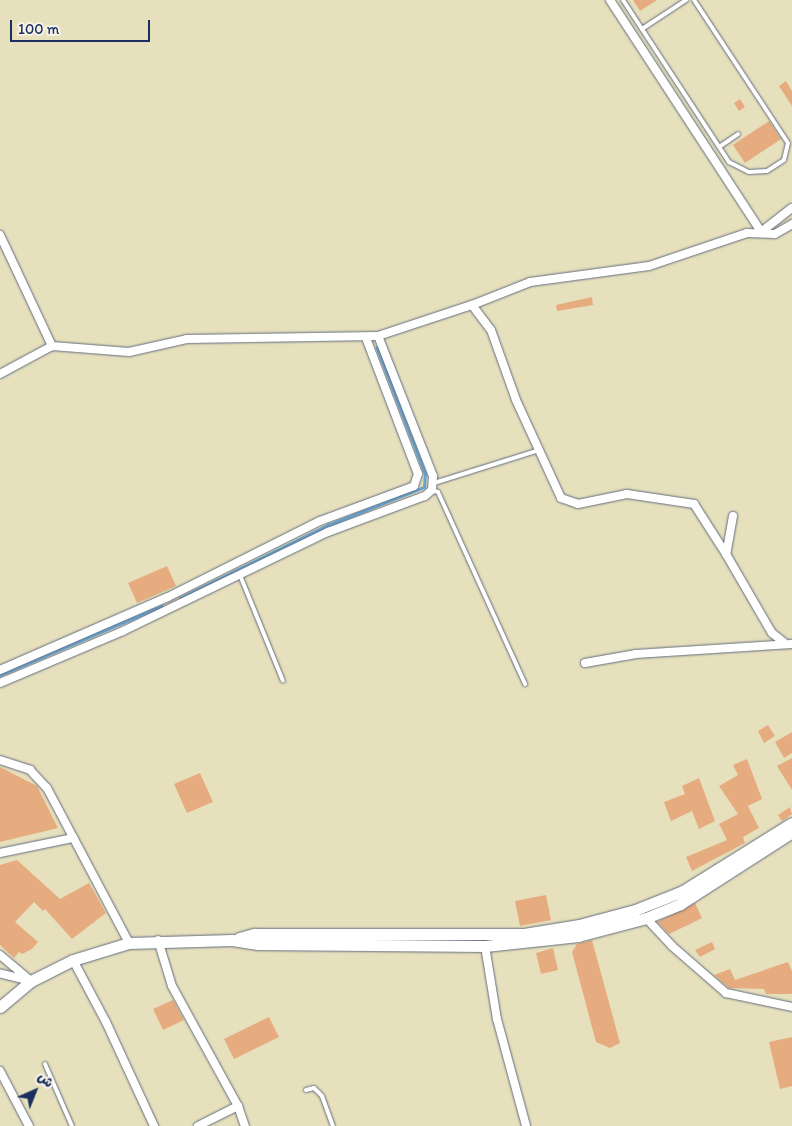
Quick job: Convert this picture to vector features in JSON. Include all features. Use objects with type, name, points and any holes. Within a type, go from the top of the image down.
[{"type":"main road","points":[[232,940],[254,934],[524,934],[579,925],[642,907],[683,891],[792,823]]},
{"type":"main road","points":[[0,1007],[31,981],[72,960],[129,944],[158,940],[232,940],[258,944],[485,946],[578,936],[646,918],[680,904],[792,832]]},
{"type":"street","points":[[610,0],[761,232]]},
{"type":"street","points":[[761,232],[792,208]]},
{"type":"street","points":[[0,374],[52,346],[129,352],[187,339],[366,338],[378,336],[472,305],[530,282],[649,266],[746,233],[761,232],[775,234],[792,224]]},
{"type":"street","points":[[0,235],[52,346]]},
{"type":"street","points":[[472,305],[491,330],[516,400],[561,498],[578,504],[627,494],[694,504],[726,554],[772,633],[789,644]]},
{"type":"street","points":[[0,682],[173,608],[328,532],[425,496],[433,486],[378,336]]},
{"type":"street","points":[[0,670],[168,597],[320,521],[414,486],[418,474],[366,338]]},
{"type":"street","points":[[726,554],[733,516]]},
{"type":"street","points":[[168,597],[173,608]]},
{"type":"street","points":[[585,663],[636,654],[789,644]]},
{"type":"street","points":[[0,760],[30,770],[47,788],[129,944]]},
{"type":"street","points":[[0,853],[73,838]]},
{"type":"street","points":[[646,918],[726,993],[792,1007]]},
{"type":"street","points":[[158,940],[172,986],[238,1106],[245,1126]]},
{"type":"street","points":[[485,946],[497,1019],[526,1126]]},
{"type":"street","points":[[0,956],[31,981]]},
{"type":"street","points":[[72,960],[106,1022],[154,1126]]},
{"type":"street","points":[[0,973],[31,981]]},
{"type":"street","points":[[0,1071],[29,1126]]},
{"type":"street","points":[[198,1126],[238,1106]]},
{"type":"lane","points":[[623,0],[729,162],[749,172],[767,171],[784,160],[788,143],[694,0]]},
{"type":"lane","points":[[642,29],[686,0]]},
{"type":"lane","points":[[719,147],[738,134]]},
{"type":"lane","points":[[525,684],[438,492],[433,486],[540,450]]},
{"type":"lane","points":[[240,575],[283,681]]},
{"type":"lane","points":[[45,1064],[72,1126]]},
{"type":"lane","points":[[306,1090],[314,1088],[322,1096],[333,1126]]},
{"type":"building","points":[[633,0],[657,0],[640,11]]},
{"type":"building","points":[[786,81],[792,91],[792,106],[779,86]]},
{"type":"building","points":[[740,99],[745,107],[739,111],[734,103]]},
{"type":"building","points":[[769,121],[781,139],[745,163],[733,145]]},
{"type":"building","points":[[592,297],[593,305],[557,311],[556,305]]},
{"type":"building","points":[[167,566],[176,586],[137,603],[128,583]]},
{"type":"building","points":[[768,725],[775,736],[764,743],[758,731]]},
{"type":"building","points":[[792,732],[792,753],[784,758],[775,742]]},
{"type":"building","points":[[792,758],[792,790],[777,766]]},
{"type":"building","points":[[747,759],[762,799],[748,806],[759,828],[743,837],[745,843],[692,871],[686,857],[727,840],[719,824],[738,814],[719,786],[738,775],[733,765]]},
{"type":"building","points":[[0,767],[37,786],[58,828],[0,842]]},
{"type":"building","points":[[200,773],[213,802],[187,813],[174,784]]},
{"type":"building","points":[[699,778],[715,821],[699,829],[692,811],[671,821],[664,802],[685,794],[682,786]]},
{"type":"building","points":[[790,807],[792,814],[782,821],[778,815]]},
{"type":"building","points":[[17,860],[60,899],[89,883],[106,913],[72,939],[45,909],[43,911],[34,902],[15,922],[38,942],[32,949],[22,954],[19,952],[14,958],[0,945],[0,865]]},
{"type":"building","points":[[546,895],[551,920],[520,926],[515,901]]},
{"type":"building","points":[[695,903],[702,918],[669,934],[657,922]]},
{"type":"building","points":[[592,940],[620,1043],[610,1048],[596,1042],[572,952],[577,944]]},
{"type":"building","points":[[712,942],[715,949],[700,957],[695,950]]},
{"type":"building","points":[[553,948],[558,970],[541,974],[536,953]]},
{"type":"building","points":[[788,962],[792,971],[792,994],[766,994],[764,989],[729,988],[714,975],[730,969],[735,980]]},
{"type":"building","points":[[173,1000],[184,1020],[163,1030],[153,1009]]},
{"type":"building","points":[[269,1017],[279,1037],[234,1059],[224,1039]]},
{"type":"building","points":[[792,1037],[792,1086],[780,1089],[769,1042]]},
{"type":"waterway","points":[[180,598],[328,525],[424,487],[425,474],[377,348]]},
{"type":"waterway","points":[[0,675],[162,606]]}]
